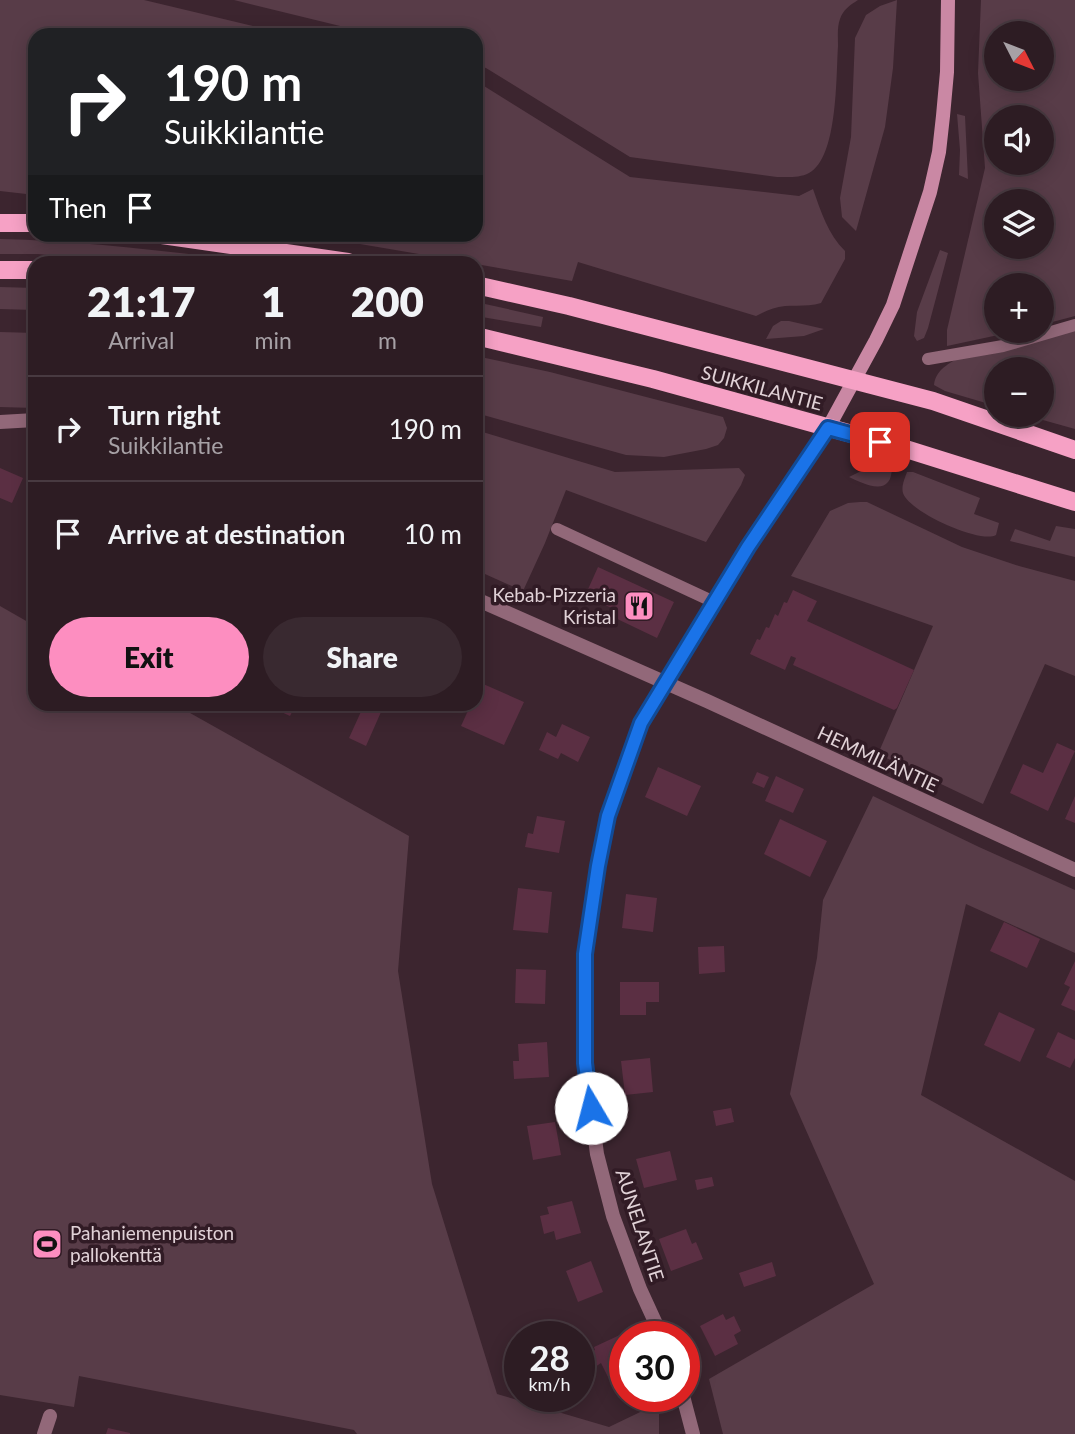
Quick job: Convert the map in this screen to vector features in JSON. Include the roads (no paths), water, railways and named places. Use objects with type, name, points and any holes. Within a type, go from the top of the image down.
[{"type":"main road","points":[[0,223],[28,223]]},
{"type":"main road","points":[[210,242],[307,256]]},
{"type":"main road","points":[[0,270],[28,270]]},
{"type":"main road","name":"SUIKKILANTIE","points":[[483,287],[569,306],[933,401],[1075,450]]},
{"type":"main road","name":"SUIKKILANTIE","points":[[483,339],[653,379],[906,449],[1075,502]]},
{"type":"street","points":[[828,428],[893,305],[930,192],[939,152],[947,72],[948,0]]},
{"type":"street","points":[[0,422],[28,420]]},
{"type":"street","name":"AUNELANTIE","points":[[655,1321],[613,1216],[597,1154],[585,1063],[585,954],[598,866],[608,816],[641,723],[757,533],[828,428]]},
{"type":"street","name":"HEMMILÄNTIE","points":[[483,602],[665,682],[1075,870]]},
{"type":"street","points":[[687,1412],[693,1434]]},
{"type":"street","points":[[44,1434],[50,1416]]},
{"type":"lane","points":[[928,359],[1003,346],[1075,325]]},
{"type":"lane","points":[[558,529],[714,601]]},
{"type":"place","name":"Kebab-Pizzeria Kristal","points":[[639,606]]},
{"type":"place","name":"Pahaniemenpuiston pallokenttä","points":[[47,1244]]}]
